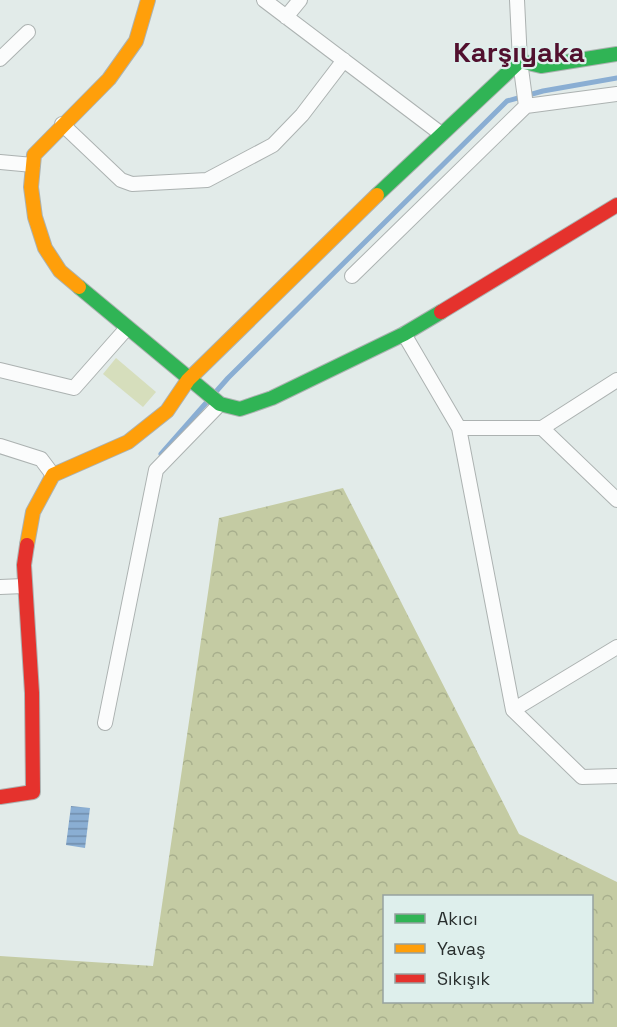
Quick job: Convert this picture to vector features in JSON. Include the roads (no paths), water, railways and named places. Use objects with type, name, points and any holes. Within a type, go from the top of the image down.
[{"type":"street","points":[[148,0],[136,41],[109,79],[34,154],[31,187],[35,217],[45,248],[60,271],[220,404],[240,410],[272,398],[404,334],[617,205]]},
{"type":"street","points":[[264,0],[440,133]]},
{"type":"street","points":[[286,17],[300,0]]},
{"type":"street","points":[[517,0],[520,61],[526,106]]},
{"type":"street","points":[[0,59],[28,32]]},
{"type":"street","points":[[520,61],[541,66],[617,54]]},
{"type":"street","points":[[62,124],[121,180],[132,184],[207,180],[273,145],[302,115],[344,60]]},
{"type":"street","points":[[0,796],[33,792],[32,693],[24,565],[33,512],[53,475],[128,441],[167,411],[191,382],[440,133],[520,61]]},
{"type":"street","points":[[352,276],[526,106],[617,94]]},
{"type":"street","points":[[0,162],[33,165]]},
{"type":"street","points":[[0,370],[74,388],[127,328]]},
{"type":"street","points":[[404,334],[459,428],[513,710],[582,777],[617,776]]},
{"type":"street","points":[[459,428],[542,428],[617,380]]},
{"type":"street","points":[[105,723],[156,470],[220,404]]},
{"type":"street","points":[[542,428],[617,500]]},
{"type":"street","points":[[0,446],[41,459],[53,475]]},
{"type":"street","points":[[0,587],[24,586]]},
{"type":"street","points":[[513,710],[617,647]]},
{"type":"water","points":[[71,806],[90,808],[85,848],[66,845]]},
{"type":"waterway","points":[[161,454],[228,378],[507,101],[543,91],[617,78]]},
{"type":"district","name":"Karşıyaka","points":[[519,52]]}]
